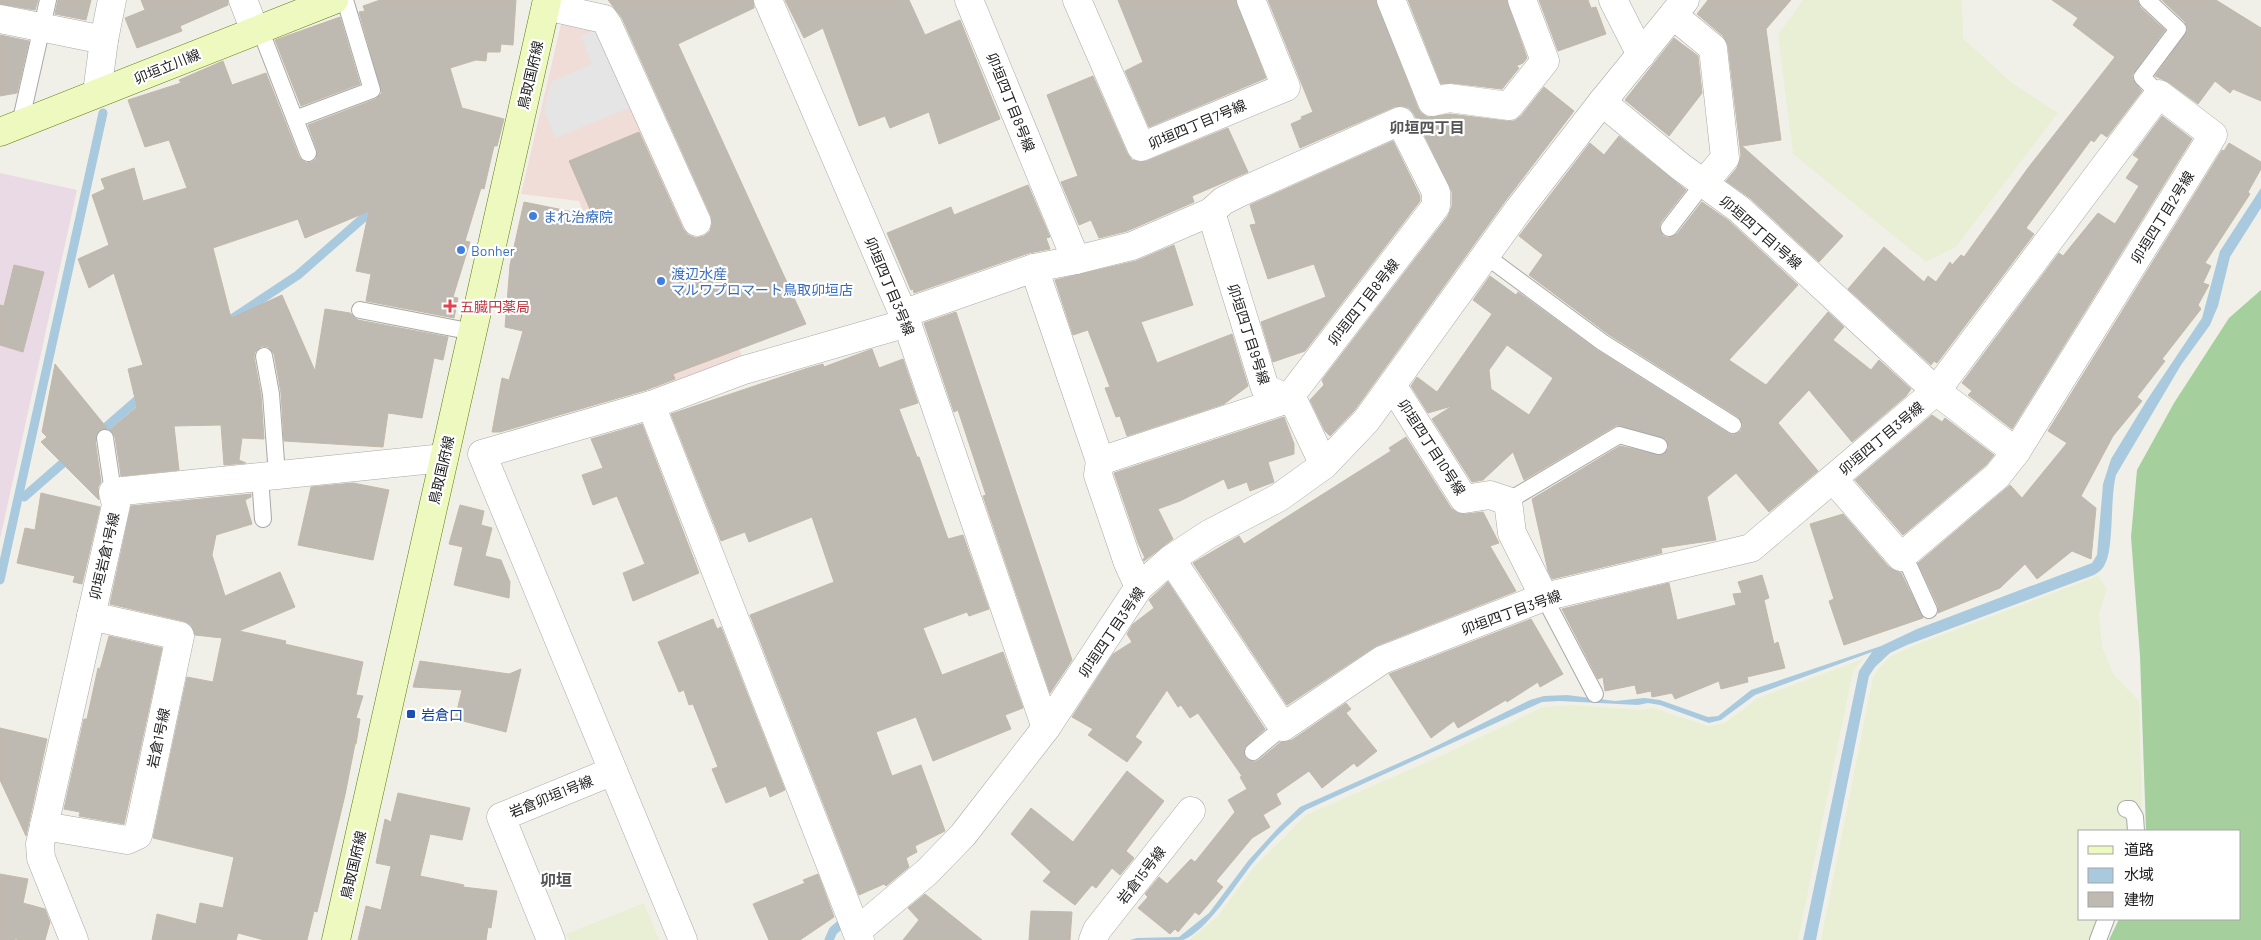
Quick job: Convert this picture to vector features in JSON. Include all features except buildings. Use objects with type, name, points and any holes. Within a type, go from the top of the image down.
[{"type":"main road","name":"卯垣立川線","points":[[10,128],[334,0]]},
{"type":"main road","name":"鳥取国府線","points":[[336,940],[546,3]]},
{"type":"street","points":[[97,93],[104,40],[112,0]]},
{"type":"street","points":[[243,0],[258,30]]},
{"type":"street","name":"卯垣四丁目3号線","points":[[768,0],[904,318],[1046,728]]},
{"type":"street","name":"卯垣四丁目8号線","points":[[969,0],[1076,260]]},
{"type":"street","name":"卯垣四丁目7号線","points":[[1076,0],[1141,147],[1286,87],[1251,0]]},
{"type":"street","points":[[1392,0],[1432,102]]},
{"type":"street","points":[[682,940],[482,454],[651,405],[744,370],[904,318],[1034,268],[1132,246],[1210,212],[1241,192],[1400,121],[1432,102],[1449,98],[1509,106],[1545,61],[1522,0]]},
{"type":"street","points":[[1613,0],[1640,55]]},
{"type":"street","points":[[546,3],[604,19],[696,222]]},
{"type":"street","points":[[1392,385],[1602,102],[1679,8],[1713,48],[1724,158],[1703,184]]},
{"type":"street","points":[[0,19],[104,40]]},
{"type":"street","points":[[1936,392],[2159,94]]},
{"type":"street","name":"卯垣四丁目2号線","points":[[1901,557],[1997,476],[2016,452],[2213,135],[2159,94]]},
{"type":"street","name":"卯垣四丁目1号線","points":[[1602,102],[1703,184],[1739,209],[1936,392],[2016,452]]},
{"type":"street","name":"卯垣四丁目8号線","points":[[1288,399],[1436,206],[1436,192],[1400,121]]},
{"type":"street","name":"卯垣四丁目9号線","points":[[1210,212],[1264,388],[1288,399]]},
{"type":"street","points":[[1034,268],[1100,461],[1098,475],[1128,564],[1140,587]]},
{"type":"street","name":"卯垣四丁目10号線","points":[[1171,559],[1209,534],[1278,498],[1324,465],[1366,420],[1392,385],[1464,498],[1490,495],[1508,501]]},
{"type":"street","name":"卯垣四丁目3号線","points":[[1283,727],[1382,660],[1544,598],[1751,548],[1936,392]]},
{"type":"street","points":[[1100,461],[1288,399],[1295,404],[1324,465]]},
{"type":"street","points":[[651,405],[858,935],[927,872],[963,835],[1046,728]]},
{"type":"street","name":"卯垣岩倉1号線","points":[[74,940],[41,858],[40,844],[116,505],[113,492],[444,458]]},
{"type":"street","points":[[1833,479],[1901,557]]},
{"type":"street","points":[[1508,501],[1512,532],[1544,598]]},
{"type":"street","points":[[1171,559],[1283,727]]},
{"type":"street","name":"卯垣四丁目3号線","points":[[1046,728],[1140,587],[1171,559]]},
{"type":"street","name":"岩倉1号線","points":[[44,826],[127,840],[138,835],[180,636],[91,616]]},
{"type":"street","name":"岩倉卯垣1号線","points":[[550,940],[501,817],[613,771]]},
{"type":"street","name":"岩倉15号線","points":[[1093,940],[1097,930],[1191,811]]},
{"type":"lane","points":[[10,128],[42,27],[48,0]]},
{"type":"lane","points":[[295,118],[372,90],[345,0]]},
{"type":"lane","points":[[2147,0],[2178,29],[2142,77],[2159,94]]},
{"type":"lane","points":[[258,30],[308,153]]},
{"type":"lane","points":[[1669,228],[1703,184]]},
{"type":"lane","points":[[1486,256],[1602,342],[1733,426]]},
{"type":"lane","points":[[360,310],[473,332]]},
{"type":"lane","points":[[263,519],[269,476],[270,394],[264,356]]},
{"type":"lane","points":[[1508,501],[1619,436],[1659,446]]},
{"type":"lane","points":[[105,438],[113,492]]},
{"type":"lane","points":[[1901,557],[1910,568],[1929,610]]},
{"type":"lane","points":[[1544,598],[1595,694]]},
{"type":"lane","points":[[1253,752],[1283,727]]},
{"type":"lane","points":[[2126,809],[2130,809],[2135,817],[2136,830]]},
{"type":"lane","points":[[2098,940],[2106,920]]},
{"type":"shaded area","name":"渡辺水産 マルワプロマート鳥取卯垣店","points":[[562,20],[601,27],[744,361],[657,391],[579,201],[521,194]]},
{"type":"shaded area","points":[[601,28],[634,106],[555,138],[544,110],[551,82],[592,64],[581,36]]},
{"type":"shaded area","points":[[0,173],[77,190],[0,539]]},
{"type":"green space","points":[[1803,0],[1962,0],[1963,38],[2012,83],[2058,113],[1956,247],[1926,262],[1793,154],[1778,35]]},
{"type":"green space","points":[[2261,290],[2261,940],[2109,940],[2119,920],[2241,920],[2241,830],[2146,830],[2140,656],[2131,537],[2137,470],[2174,403],[2229,318]]},
{"type":"green space","points":[[2098,576],[2107,589],[2099,614],[2102,647],[2114,675],[2139,701],[2142,814],[2127,813],[2131,830],[2078,830],[2078,920],[2101,920],[2094,940],[1821,940],[1873,677],[1891,656],[1915,645]]},
{"type":"green space","points":[[1863,659],[1853,671],[1798,940],[1189,940],[1218,916],[1255,866],[1306,815],[1441,756],[1543,707],[1572,705],[1641,710],[1653,708],[1708,726],[1725,723],[1758,698]]},
{"type":"green space","points":[[644,903],[659,940],[569,940],[566,934]]},
{"type":"water","points":[[2261,188],[2261,208],[2230,257],[2218,306],[2210,325],[2181,365],[2116,475],[2110,547],[2108,557],[2102,569],[2094,575],[1907,645],[1890,653],[1875,667],[1869,676],[1816,940],[1803,940],[1859,671],[1872,652],[1755,695],[1721,720],[1709,723],[1660,705],[1648,703],[1638,705],[1559,701],[1542,702],[1306,810],[1264,849],[1211,917],[1192,935],[1183,940],[1130,940],[1137,938],[1179,937],[1209,913],[1248,861],[1300,807],[1428,750],[1530,700],[1544,696],[1567,695],[1615,701],[1644,698],[1660,700],[1708,717],[1718,716],[1751,690],[1881,646],[1917,629],[2092,563],[2097,555],[2103,484],[2111,459],[2147,400],[2202,318],[2220,251]]},
{"type":"waterway","points":[[0,580],[103,113]]},
{"type":"waterway","points":[[224,324],[298,275],[378,205]]},
{"type":"waterway","points":[[89,442],[143,395]]},
{"type":"waterway","points":[[24,497],[71,456]]},
{"type":"waterway","points":[[829,940],[833,931],[841,924]]},
{"type":"place","name":"まれ治療院","points":[[533,216]]},
{"type":"place","name":"Bonher","points":[[461,250]]},
{"type":"place","name":"渡辺水産 マルワプロマート鳥取卯垣店","points":[[661,281]]},
{"type":"place","name":"五臓円薬局","points":[[450,306]]},
{"type":"place","name":"岩倉口","points":[[411,714]]},
{"type":"district","name":"卯垣四丁目","points":[[1427,127]]},
{"type":"district","name":"卯垣","points":[[556,879]]}]
